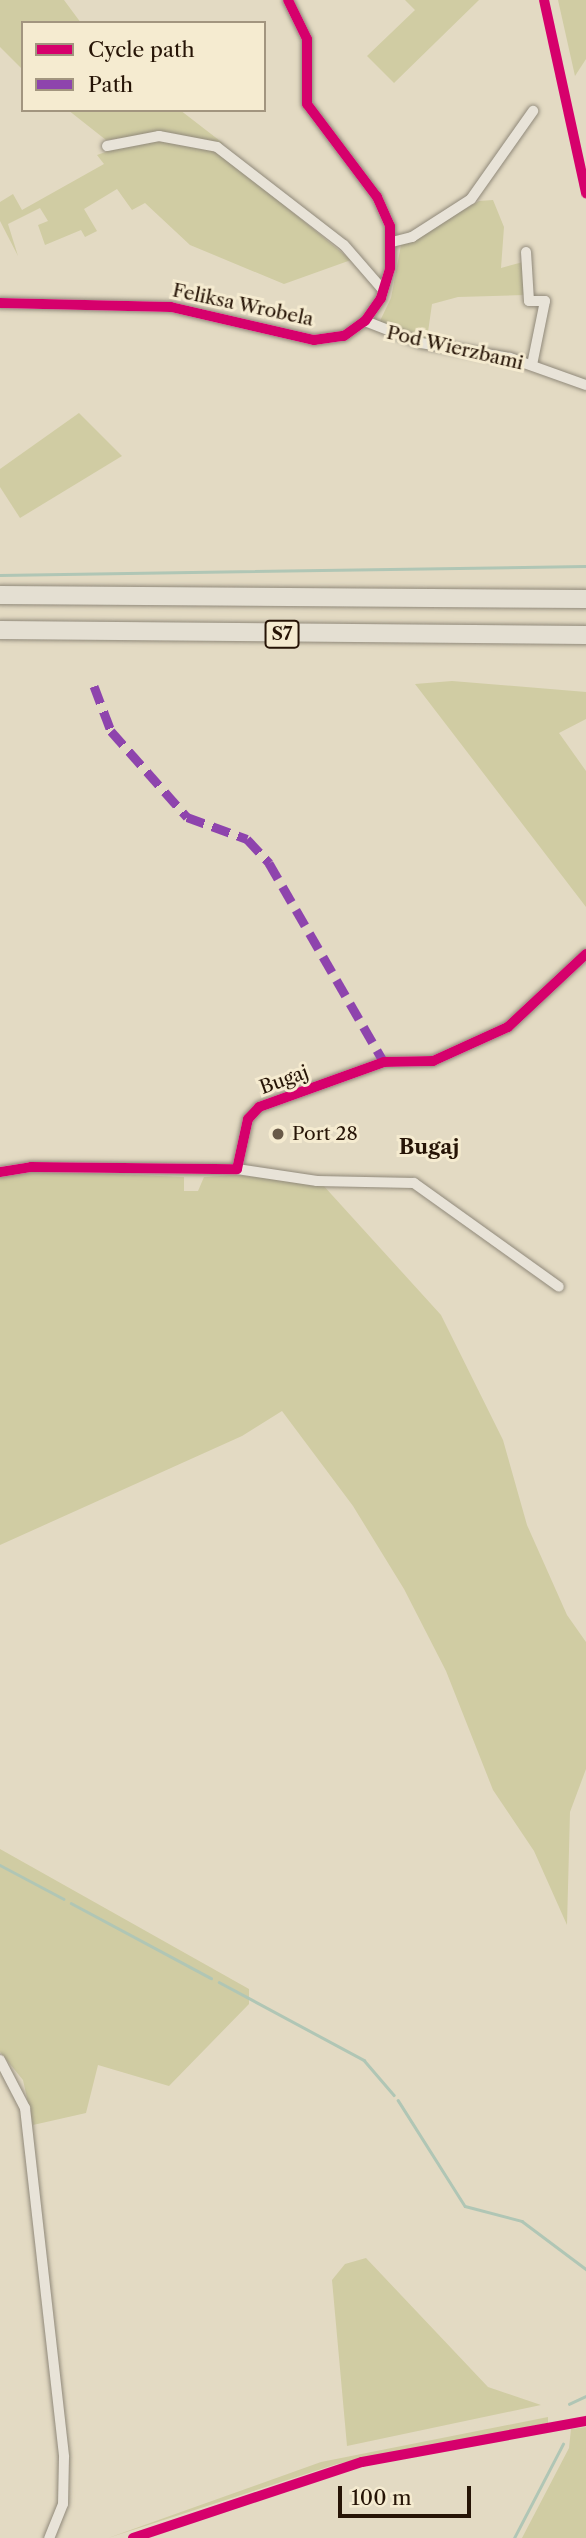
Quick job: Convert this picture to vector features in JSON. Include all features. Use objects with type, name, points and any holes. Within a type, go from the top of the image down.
[{"type":"highway","name":"S7","points":[[0,595],[586,599]]},
{"type":"highway","name":"S7","points":[[0,630],[586,635]]},
{"type":"street","points":[[288,0],[307,38],[307,104],[381,204],[393,242],[383,290],[365,321]]},
{"type":"street","points":[[393,242],[471,200],[533,111]]},
{"type":"street","points":[[107,146],[159,135],[217,147],[344,245],[383,290]]},
{"type":"street","points":[[526,252],[528,300],[545,300],[532,366]]},
{"type":"street","name":"Feliksa Wrobela","points":[[0,303],[160,305],[314,340],[344,336],[365,321]]},
{"type":"street","name":"Pod Wierzbami","points":[[365,321],[421,342],[532,366],[586,385]]},
{"type":"street","name":"Bugaj","points":[[237,1168],[247,1119],[259,1107],[384,1062],[433,1061],[496,1032],[531,1010],[586,954]]},
{"type":"street","points":[[0,1172],[31,1167],[237,1168],[317,1181],[414,1183],[559,1287]]},
{"type":"street","points":[[0,2060],[25,2108],[64,2457],[62,2504],[49,2538]]},
{"type":"shaded area","points":[[0,0],[64,0],[80,21],[21,21],[21,68],[0,47]]},
{"type":"shaded area","points":[[405,0],[479,0],[394,83],[367,56],[415,10]]},
{"type":"shaded area","points":[[558,0],[586,0],[586,59],[575,76]]},
{"type":"shaded area","points":[[71,112],[183,112],[224,144],[166,132],[106,140]]},
{"type":"shaded area","points":[[140,140],[190,140],[220,153],[351,260],[284,284],[190,245],[145,203],[132,210],[117,189],[84,209],[97,231],[85,237],[81,230],[45,245],[38,225],[48,221],[40,208],[8,224],[18,256],[0,221],[0,202],[13,194],[22,210],[104,164],[97,155]]},
{"type":"shaded area","points":[[493,200],[504,227],[501,268],[523,262],[524,295],[458,297],[432,304],[427,339],[379,323],[391,298],[401,245],[479,201]]},
{"type":"shaded area","points":[[79,413],[122,456],[20,518],[0,487],[0,469]]},
{"type":"shaded area","points":[[452,681],[586,692],[586,719],[559,733],[586,771],[586,907],[415,684]]},
{"type":"shaded area","points":[[21,1170],[184,1177],[184,1191],[198,1191],[204,1177],[235,1175],[322,1184],[441,1315],[503,1440],[527,1525],[567,1615],[586,1642],[586,1769],[570,1812],[567,1925],[534,1851],[493,1790],[446,1671],[404,1589],[353,1506],[282,1411],[242,1436],[0,1545],[0,1176]]},
{"type":"shaded area","points":[[0,1849],[249,1989],[249,2004],[169,2086],[98,2065],[86,2113],[33,2125],[23,2080],[0,2052]]},
{"type":"shaded area","points":[[366,2258],[488,2387],[541,2405],[347,2446],[332,2280],[345,2264]]},
{"type":"shaded area","points":[[548,2417],[548,2423],[337,2464],[108,2538],[321,2462]]},
{"type":"shaded area","points":[[586,2427],[586,2538],[522,2538],[569,2448],[571,2429]]},
{"type":"waterway","points":[[0,575],[586,566]]},
{"type":"waterway","points":[[0,1865],[64,1899]]},
{"type":"waterway","points":[[71,1903],[211,1978]]},
{"type":"waterway","points":[[219,1982],[364,2060],[394,2095]]},
{"type":"waterway","points":[[398,2100],[465,2206],[522,2221],[586,2269]]},
{"type":"waterway","points":[[569,2404],[586,2396]]},
{"type":"waterway","points":[[514,2538],[563,2444]]},
{"type":"marked path","points":[[94,686],[111,731],[187,817],[247,839],[269,863],[384,1062]]},
{"type":"cycle path","points":[[0,303],[171,307],[314,340],[344,336],[365,321],[381,298],[390,268],[390,226],[377,197],[307,104],[307,39],[288,0]]},
{"type":"cycle path","points":[[544,0],[586,193]]},
{"type":"cycle path","points":[[0,1172],[31,1167],[237,1169],[248,1119],[259,1107],[384,1062],[433,1061],[508,1027],[586,954]]},
{"type":"cycle path","points":[[133,2538],[362,2462],[586,2421]]},
{"type":"place","name":"Port 28","points":[[278,1134]]},
{"type":"district","name":"Bugaj","points":[[429,1147]]}]
